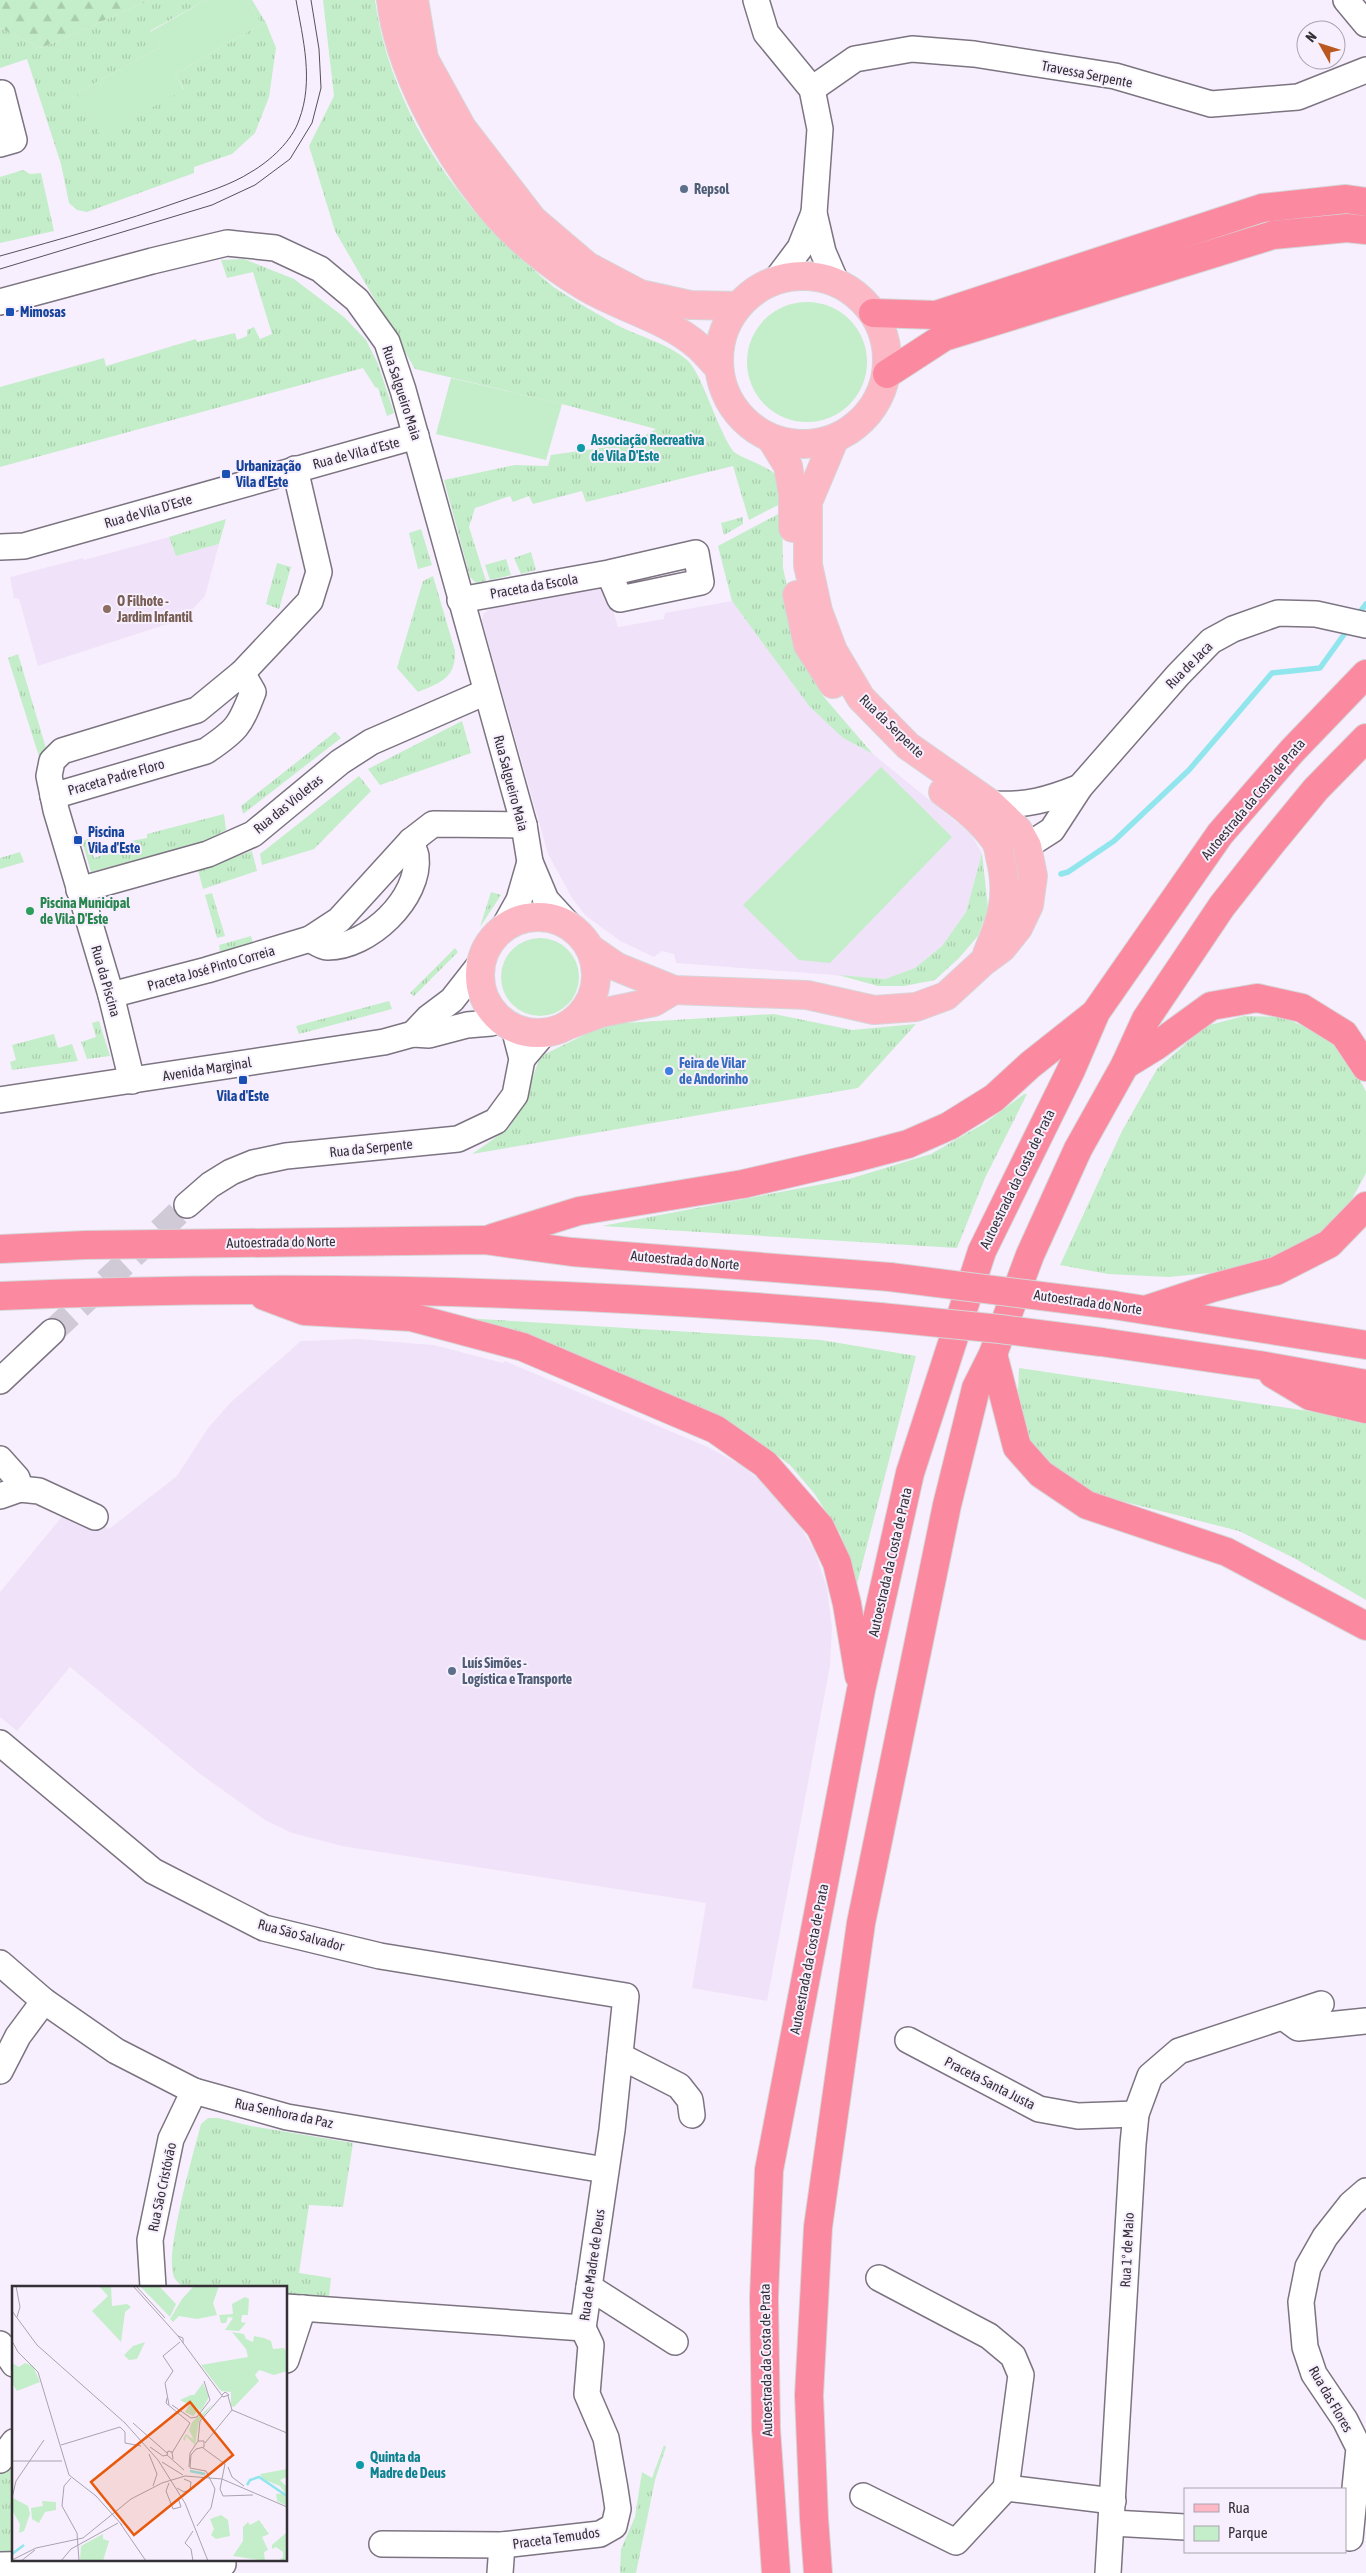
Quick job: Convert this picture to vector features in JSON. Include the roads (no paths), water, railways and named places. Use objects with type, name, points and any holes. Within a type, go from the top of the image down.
[{"type":"highway","points":[[873,313],[936,315],[1262,208],[1346,199],[1366,202]]},
{"type":"highway","points":[[887,374],[944,337],[1273,235],[1347,228],[1366,230]]},
{"type":"highway","name":"Autoestrada da Costa de Prata","points":[[776,2573],[766,2429],[764,2298],[769,2170],[861,1690],[910,1473],[982,1250],[1071,1070],[1096,1012],[1220,834],[1292,751],[1366,674]]},
{"type":"highway","points":[[818,2573],[809,2395],[818,2227],[861,1923],[946,1506],[976,1388],[993,1354],[1030,1255],[1078,1149],[1125,1065],[1146,1020],[1222,906],[1316,789],[1366,738]]},
{"type":"highway","points":[[1125,1065],[1156,1046],[1211,1006],[1257,998],[1302,1008],[1344,1034],[1366,1067]]},
{"type":"highway","points":[[484,1240],[579,1211],[743,1184],[908,1144],[949,1126],[994,1098],[1030,1065],[1096,1012]]},
{"type":"highway","points":[[1144,1310],[1212,1288],[1276,1272],[1329,1244],[1366,1206]]},
{"type":"highway","name":"Autoestrada do Norte","points":[[0,1249],[85,1245],[484,1240],[572,1252],[890,1277],[1113,1305],[1366,1345]]},
{"type":"highway","points":[[246,1290],[304,1311],[411,1317],[523,1347],[629,1390],[715,1429],[765,1464],[820,1527],[837,1563],[848,1604],[861,1690]]},
{"type":"highway","points":[[0,1296],[246,1290],[515,1293],[740,1304],[1000,1328],[1259,1365],[1366,1384]]},
{"type":"highway","points":[[993,1354],[1018,1447],[1041,1474],[1087,1505],[1227,1552],[1366,1626]]},
{"type":"highway","points":[[1259,1365],[1310,1396],[1366,1408]]},
{"type":"main road","points":[[391,0],[394,29],[416,88],[450,148],[487,203],[516,234],[585,287],[676,331],[698,346],[719,368]]},
{"type":"main road","points":[[414,0],[424,59],[452,111],[472,142],[533,220],[587,266],[640,294],[690,305],[738,306]]},
{"type":"main road","points":[[796,276],[816,276],[836,282],[857,295],[873,313],[885,339],[888,353],[887,374],[880,395],[869,414],[853,429],[834,440],[814,445],[799,445],[772,440],[751,428],[735,412],[724,391],[719,368],[722,335],[738,306],[762,286],[776,280],[796,276]]},
{"type":"main road","name":"Rua da Serpente","points":[[772,440],[788,466],[793,495],[792,572],[808,645],[848,707],[903,762],[969,812],[996,842],[1006,880],[1005,899],[999,925],[983,962]]},
{"type":"main road","name":"Rua da Serpente","points":[[591,949],[617,967],[674,990],[807,995],[874,1010],[916,1007],[946,996],[983,962],[1002,948],[1018,928],[1029,905],[1033,876],[1027,846],[1018,830],[991,804],[908,746],[861,698],[833,651],[818,611],[808,565],[808,502],[834,440]]},
{"type":"main road","points":[[996,842],[1027,846]]},
{"type":"main road","name":"Rua de Jaca","points":[[1006,880],[1027,846]]},
{"type":"main road","points":[[535,916],[552,918],[568,924],[581,935],[591,949],[596,966],[596,984],[591,1000],[581,1015],[555,1029],[508,1024],[486,1001],[481,982],[481,963],[486,949],[504,927],[519,920],[535,916]]},
{"type":"main road","name":"Rua da Serpente","points":[[555,1029],[601,1013],[654,1002],[674,990]]},
{"type":"street","points":[[756,0],[766,33],[812,89],[820,129],[814,213],[823,252],[836,282]]},
{"type":"street","points":[[1346,0],[1366,24]]},
{"type":"street","name":"Travessa Serpente","points":[[812,89],[854,59],[912,49],[974,54],[1115,76],[1211,104],[1298,97],[1366,70]]},
{"type":"street","points":[[0,94],[2,93],[14,140],[0,144]]},
{"type":"street","points":[[776,280],[800,248],[814,213]]},
{"type":"street","name":"Rua Salgueiro Maia","points":[[0,302],[227,243],[276,248],[320,269],[357,300],[386,342],[416,436],[524,825],[530,862],[546,900],[568,924]]},
{"type":"street","name":"Rua de Vila d´Este","points":[[295,469],[416,436]]},
{"type":"street","name":"Rua de Vila D´Este","points":[[0,547],[24,546],[295,469]]},
{"type":"street","name":"Praceta Padre Floro","points":[[242,673],[253,692],[241,722],[227,737],[206,751],[53,796],[49,776],[52,761],[62,751],[197,710],[242,673],[310,601],[319,572],[295,469]]},
{"type":"street","name":"Praceta da Escola","points":[[460,600],[609,573]]},
{"type":"street","name":"Rua de Jaca","points":[[1027,846],[1052,830],[1080,787],[1178,674],[1211,641],[1233,629],[1278,613],[1316,614],[1366,625]]},
{"type":"street","name":"Rua das Violetas","points":[[79,890],[208,854],[253,834],[340,762],[371,742],[486,692]]},
{"type":"street","name":"Rua de Jaca","points":[[991,804],[1014,806],[1042,802],[1080,787]]},
{"type":"street","name":"Rua da Piscina","points":[[53,796],[111,995],[132,1081]]},
{"type":"street","name":"Praceta José Pinto Correia","points":[[111,995],[207,970],[310,939],[339,920],[411,841],[433,824],[524,825]]},
{"type":"street","points":[[310,939],[326,947],[352,942],[373,932],[397,911],[411,886],[416,857],[411,841]]},
{"type":"street","name":"Rua Salgueiro Maia","points":[[504,927],[519,900],[530,862]]},
{"type":"street","points":[[413,1034],[428,1018],[452,1000],[481,963]]},
{"type":"street","name":"Rua da Serpente","points":[[187,1205],[210,1185],[231,1172],[253,1163],[286,1156],[458,1139],[496,1121],[515,1095],[522,1059],[508,1024]]},
{"type":"street","name":"Avenida Marginal","points":[[0,1100],[384,1042],[413,1034],[429,1035],[467,1025],[508,1024]]},
{"type":"street","name":"Rua da Serpente","points":[[522,1059],[555,1029]]},
{"type":"street","points":[[0,1381],[52,1332]]},
{"type":"street","points":[[0,1459],[16,1478],[10,1493],[39,1491],[95,1517]]},
{"type":"street","name":"Rua São Salvador","points":[[0,1743],[153,1871],[264,1928],[380,1956],[626,1996]]},
{"type":"street","name":"Rua Senhora da Paz","points":[[0,1963],[44,2002],[116,2051],[194,2092],[287,2117],[605,2170]]},
{"type":"street","name":"Rua de Madre de Deus","points":[[294,2307],[583,2328],[620,2056],[626,1996]]},
{"type":"street","points":[[0,2071],[18,2036],[44,2002]]},
{"type":"street","name":"Rua 1º de Maio","points":[[1108,2573],[1136,2114],[1150,2076],[1179,2051],[1321,2004]]},
{"type":"street","points":[[1283,2017],[1298,2028],[1366,2021]]},
{"type":"street","name":"Praceta Santa Justa","points":[[908,2040],[1039,2109],[1078,2116],[1136,2114]]},
{"type":"street","points":[[620,2056],[679,2086],[690,2100],[692,2115]]},
{"type":"street","name":"Rua São Cristóvão","points":[[152,2286],[150,2240],[171,2139],[194,2092]]},
{"type":"street","name":"Rua das Flores","points":[[1354,2538],[1359,2448],[1345,2420],[1314,2374],[1305,2347],[1301,2302],[1308,2267],[1325,2237],[1351,2204],[1366,2191]]},
{"type":"street","points":[[863,2496],[956,2542],[1006,2488],[1021,2375],[1013,2356],[989,2336],[880,2278]]},
{"type":"street","points":[[589,2287],[675,2342]]},
{"type":"street","points":[[288,2347],[294,2307]]},
{"type":"street","name":"Praceta Temudos","points":[[382,2544],[502,2545],[600,2534],[614,2526],[618,2509],[606,2438],[587,2394],[591,2345],[583,2328]]},
{"type":"street","points":[[0,2344],[12,2361]]},
{"type":"street","points":[[1006,2488],[1184,2527]]},
{"type":"street","name":"Praceta Temudos","points":[[500,2573],[502,2545]]},
{"type":"street","points":[[0,2565],[42,2562],[223,2565]]},
{"type":"waterway","points":[[1356,617],[1366,604]]},
{"type":"waterway","points":[[1061,874],[1068,872],[1114,841],[1189,770],[1272,673],[1320,668],[1348,629]]},
{"type":"tunnel","points":[[52,1332],[187,1205]]},
{"type":"tram line","points":[[0,256],[69,237],[208,192],[243,177],[273,156],[286,143],[296,128],[306,90],[306,60],[296,0]]},
{"type":"tram line","points":[[0,269],[212,205],[255,185],[290,159],[312,123],[321,88],[319,49],[311,0]]},
{"type":"place","name":"Repsol","points":[[684,189]]},
{"type":"place","name":"Mimosas","points":[[10,312]]},
{"type":"place","name":"Associação Recreativa de Vila D'Este","points":[[581,448]]},
{"type":"place","name":"Urbanização Vila d'Este","points":[[226,474]]},
{"type":"place","name":"O Filhote - Jardim Infantil","points":[[107,609]]},
{"type":"place","name":"Piscina Vila d'Este","points":[[78,840]]},
{"type":"place","name":"Piscina Municipal de Vila D'Este","points":[[30,911]]},
{"type":"place","name":"Feira de Vilar de Andorinho","points":[[669,1071]]},
{"type":"place","name":"Vila d'Este","points":[[243,1080]]},
{"type":"place","name":"Luís Simões - Logística e Transporte","points":[[452,1671]]},
{"type":"place","name":"Quinta da Madre de Deus","points":[[360,2465]]}]
